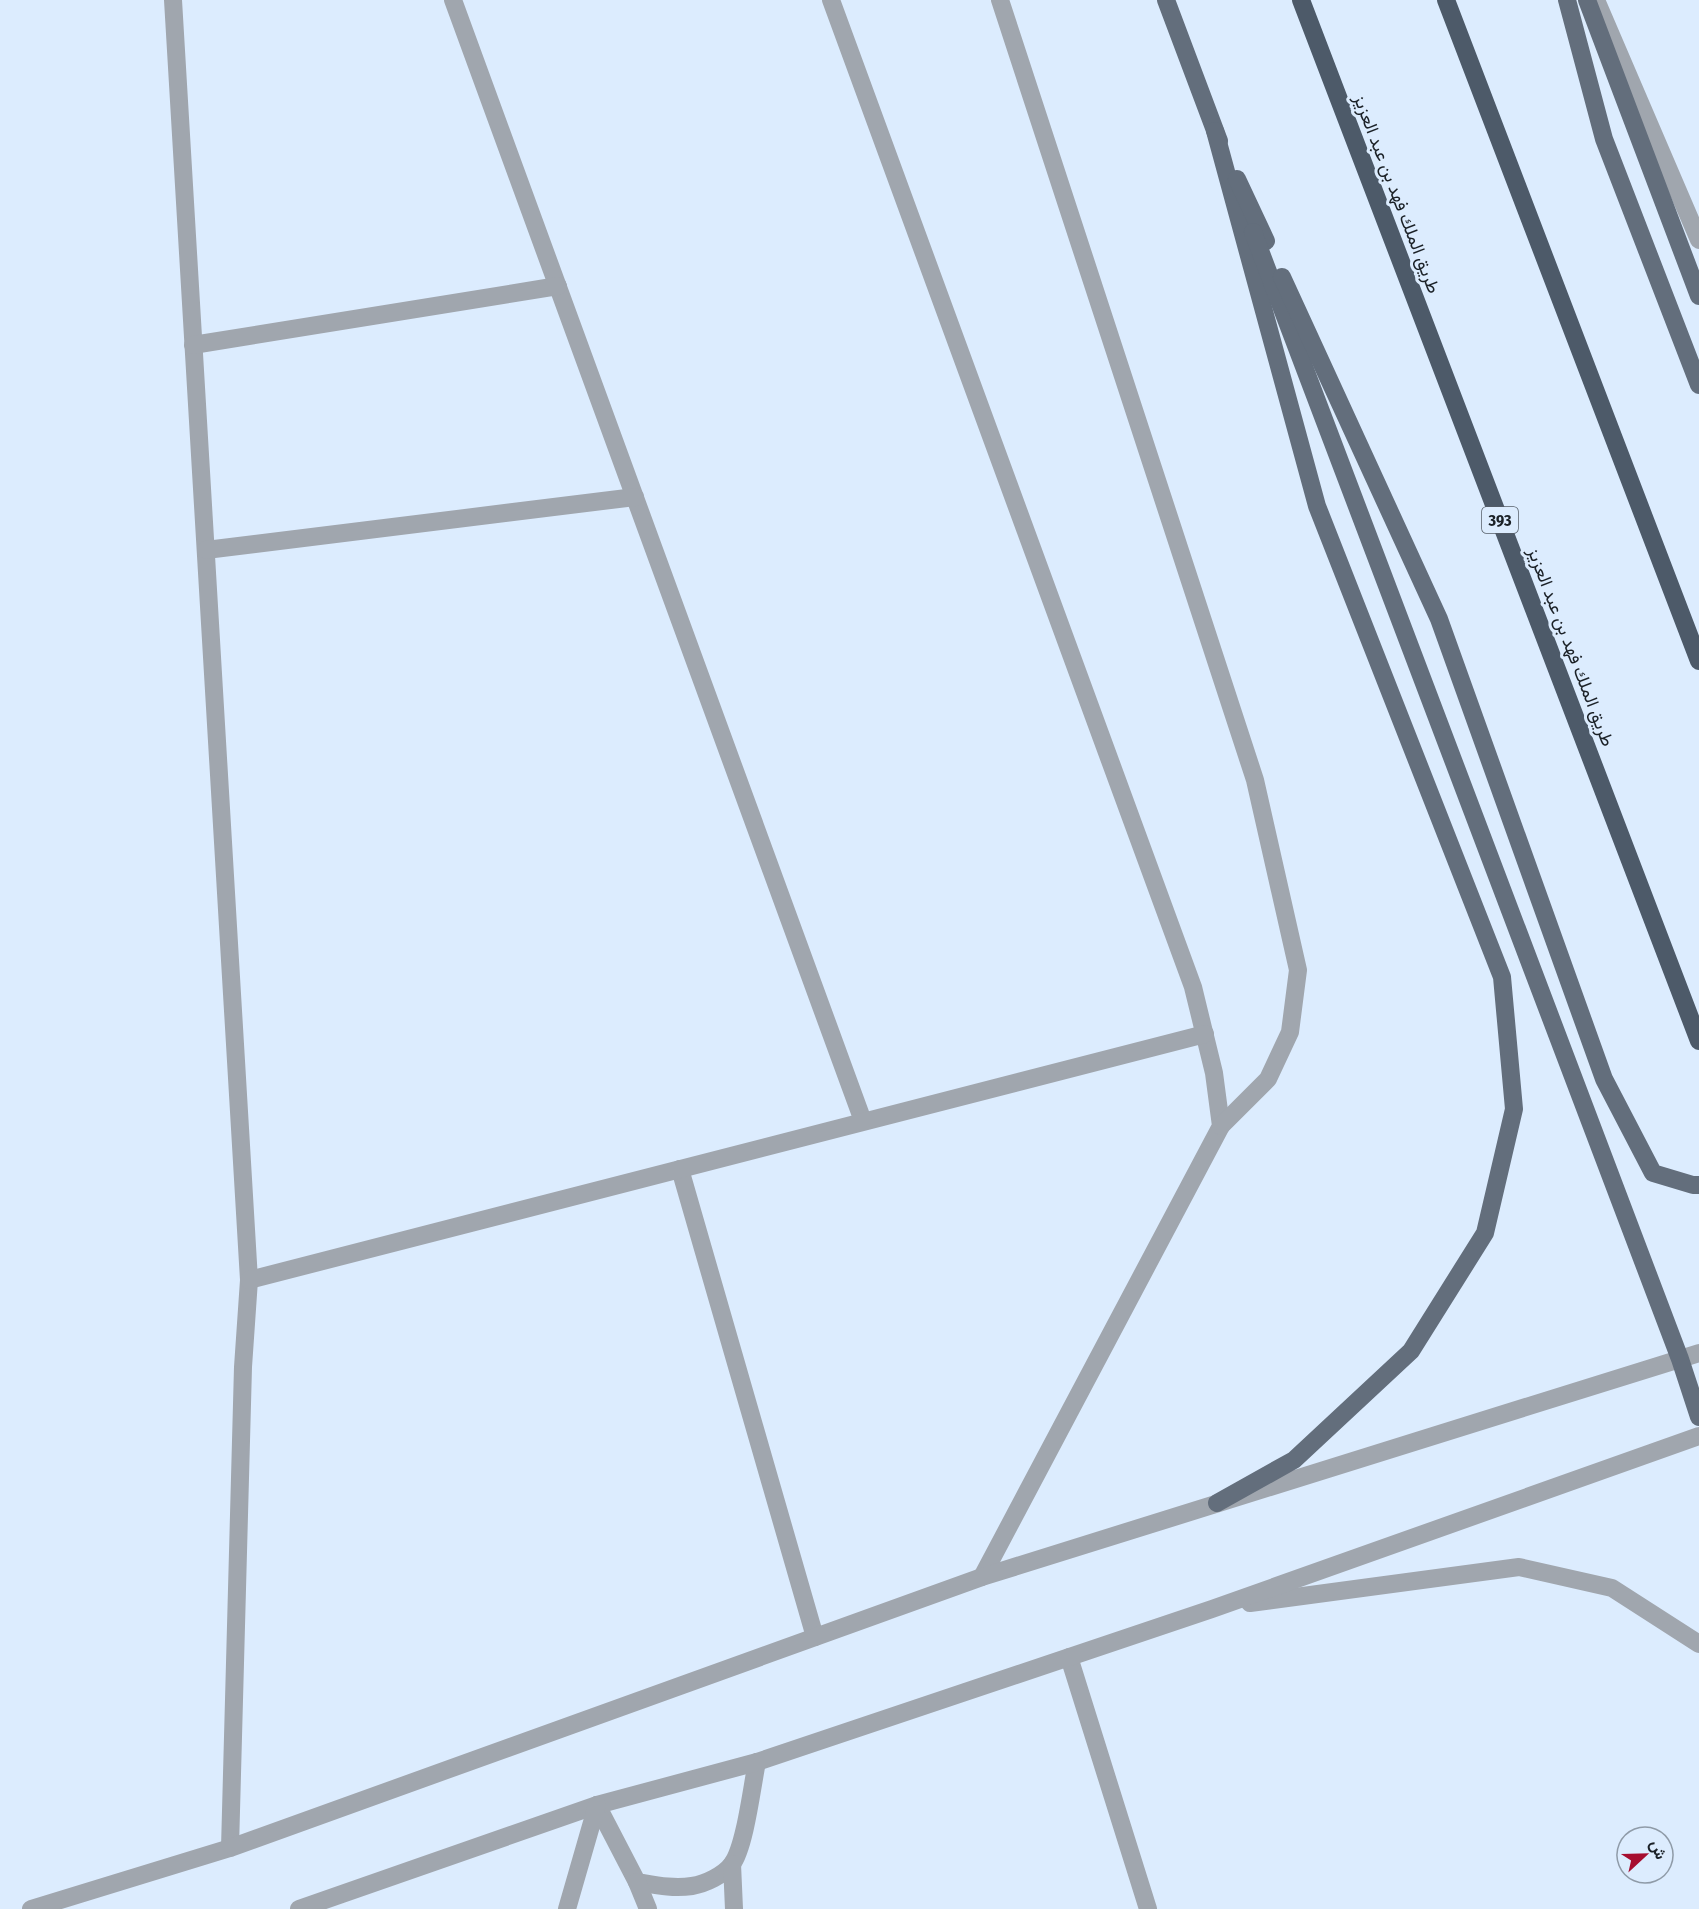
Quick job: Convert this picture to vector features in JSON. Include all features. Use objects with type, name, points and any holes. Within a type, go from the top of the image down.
[{"type":"highway","name":"طريق الملك فهد بن عبد العزيز","points":[[1300,0],[1699,1041]]},
{"type":"highway","points":[[1446,0],[1699,661]]},
{"type":"main road","points":[[1166,0],[1680,1359],[1699,1417]]},
{"type":"main road","points":[[1567,0],[1604,139],[1699,385]]},
{"type":"main road","points":[[1587,0],[1699,296]]},
{"type":"main road","points":[[1215,131],[1439,619],[1604,1079],[1653,1173],[1699,1185]]},
{"type":"main road","points":[[1215,131],[1317,506],[1502,977],[1514,1109],[1485,1233],[1412,1351],[1294,1460],[1217,1503]]},
{"type":"street","points":[[173,0],[249,1280],[243,1367],[230,1848]]},
{"type":"street","points":[[453,0],[863,1121]]},
{"type":"street","points":[[831,0],[1193,987],[1214,1073],[1221,1126]]},
{"type":"street","points":[[982,1577],[1221,1126],[1268,1079],[1290,1032],[1298,970],[1256,780],[1000,0]]},
{"type":"street","points":[[1596,0],[1699,240]]},
{"type":"street","points":[[194,345],[558,286]]},
{"type":"street","points":[[206,550],[635,497]]},
{"type":"street","points":[[249,1280],[1205,1034]]},
{"type":"street","points":[[680,1168],[815,1637]]},
{"type":"street","points":[[31,1909],[230,1848],[982,1577],[1699,1353]]},
{"type":"street","points":[[299,1909],[597,1805],[757,1762],[1212,1609],[1699,1436]]},
{"type":"street","points":[[1212,1609],[1519,1567],[1612,1588],[1699,1644]]},
{"type":"street","points":[[1069,1657],[1148,1909]]},
{"type":"street","points":[[734,1909],[732,1864],[742,1839],[757,1762]]},
{"type":"street","points":[[597,1805],[637,1882],[648,1909]]},
{"type":"street","points":[[567,1909],[597,1805]]},
{"type":"street","points":[[637,1882],[672,1887],[694,1886],[717,1876],[732,1864]]}]
